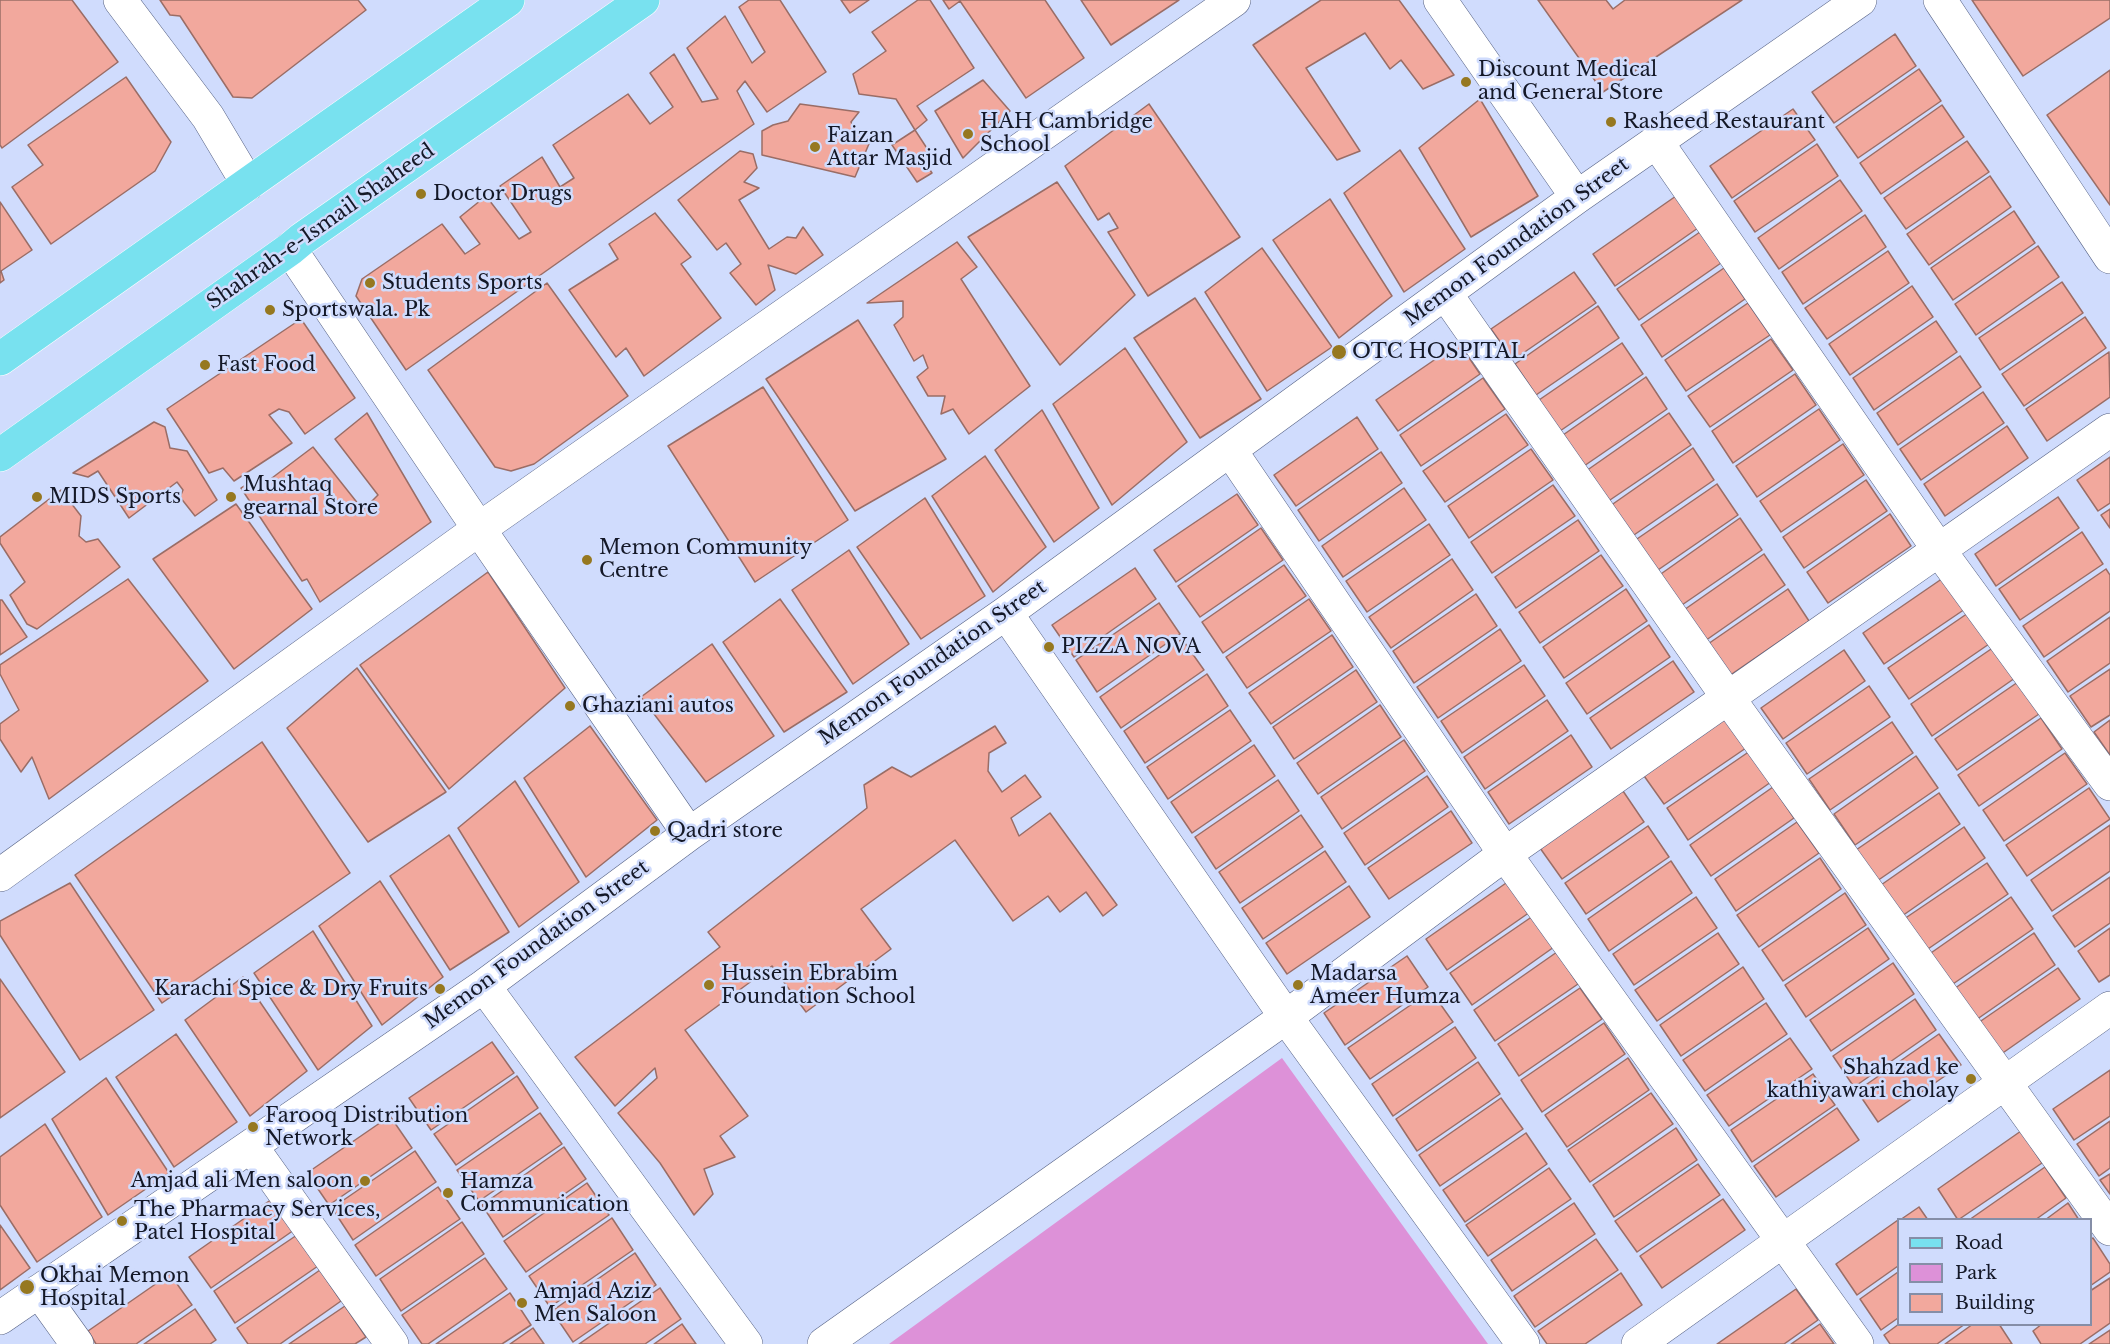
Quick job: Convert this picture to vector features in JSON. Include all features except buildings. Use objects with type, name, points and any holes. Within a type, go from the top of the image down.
[{"type":"main road","points":[[0,359],[508,0]]},
{"type":"main road","name":"Shahrah-e-Ismail Shaheed","points":[[0,455],[302,239],[643,0]]},
{"type":"street","points":[[120,0],[208,117],[248,184]]},
{"type":"street","points":[[0,874],[479,529],[1234,0]]},
{"type":"street","points":[[1440,0],[1577,196]]},
{"type":"street","name":"Memon Foundation Street","points":[[0,1318],[484,986],[688,834],[1006,613],[1577,196],[1860,0]]},
{"type":"street","points":[[1940,0],[2110,257]]},
{"type":"street","points":[[1656,141],[1939,550],[2110,784]]},
{"type":"street","points":[[290,249],[688,834]]},
{"type":"street","points":[[1445,293],[1729,699],[2110,1229]]},
{"type":"street","points":[[824,1344],[1286,1017],[1505,854],[2110,430]]},
{"type":"street","points":[[1230,450],[1505,854],[1857,1344]]},
{"type":"street","points":[[1006,613],[1286,1017],[1523,1344]]},
{"type":"street","points":[[484,986],[746,1344]]},
{"type":"street","points":[[1638,1344],[2110,1008]]},
{"type":"street","points":[[251,1146],[392,1344]]},
{"type":"street","points":[[39,1291],[77,1344]]},
{"type":"green space","points":[[1282,1058],[1488,1344],[889,1344]]},
{"type":"place","name":"Discount Medical and General Store","points":[[1466,82]]},
{"type":"place","name":"Rasheed Restaurant","points":[[1611,122]]},
{"type":"place","name":"HAH Cambridge School","points":[[968,134]]},
{"type":"place","name":"Faizan Attar Masjid","points":[[815,147]]},
{"type":"place","name":"Doctor Drugs","points":[[421,194]]},
{"type":"place","name":"Students Sports","points":[[370,283]]},
{"type":"place","name":"Sportswala. Pk","points":[[270,310]]},
{"type":"place","name":"OTC HOSPITAL","points":[[1339,352]]},
{"type":"place","name":"Fast Food","points":[[205,365]]},
{"type":"place","name":"MIDS Sports","points":[[37,497]]},
{"type":"place","name":"Mushtaq gearnal Store","points":[[231,497]]},
{"type":"place","name":"Memon Community Centre","points":[[587,560]]},
{"type":"place","name":"PIZZA NOVA","points":[[1049,647]]},
{"type":"place","name":"Ghaziani autos","points":[[570,706]]},
{"type":"place","name":"Qadri store","points":[[655,831]]},
{"type":"place","name":"Hussein Ebrabim Foundation School","points":[[709,985]]},
{"type":"place","name":"Madarsa Ameer Humza","points":[[1298,985]]},
{"type":"place","name":"Karachi Spice & Dry Fruits","points":[[440,989]]},
{"type":"place","name":"Shahzad ke kathiyawari cholay","points":[[1971,1079]]},
{"type":"place","name":"Farooq Distribution Network","points":[[253,1127]]},
{"type":"place","name":"Amjad ali Men saloon","points":[[365,1181]]},
{"type":"place","name":"Hamza Communication","points":[[448,1193]]},
{"type":"place","name":"The Pharmacy Services, Patel Hospital","points":[[122,1221]]},
{"type":"place","name":"Okhai Memon Hospital","points":[[27,1287]]},
{"type":"place","name":"Amjad Aziz Men Saloon","points":[[522,1303]]}]
